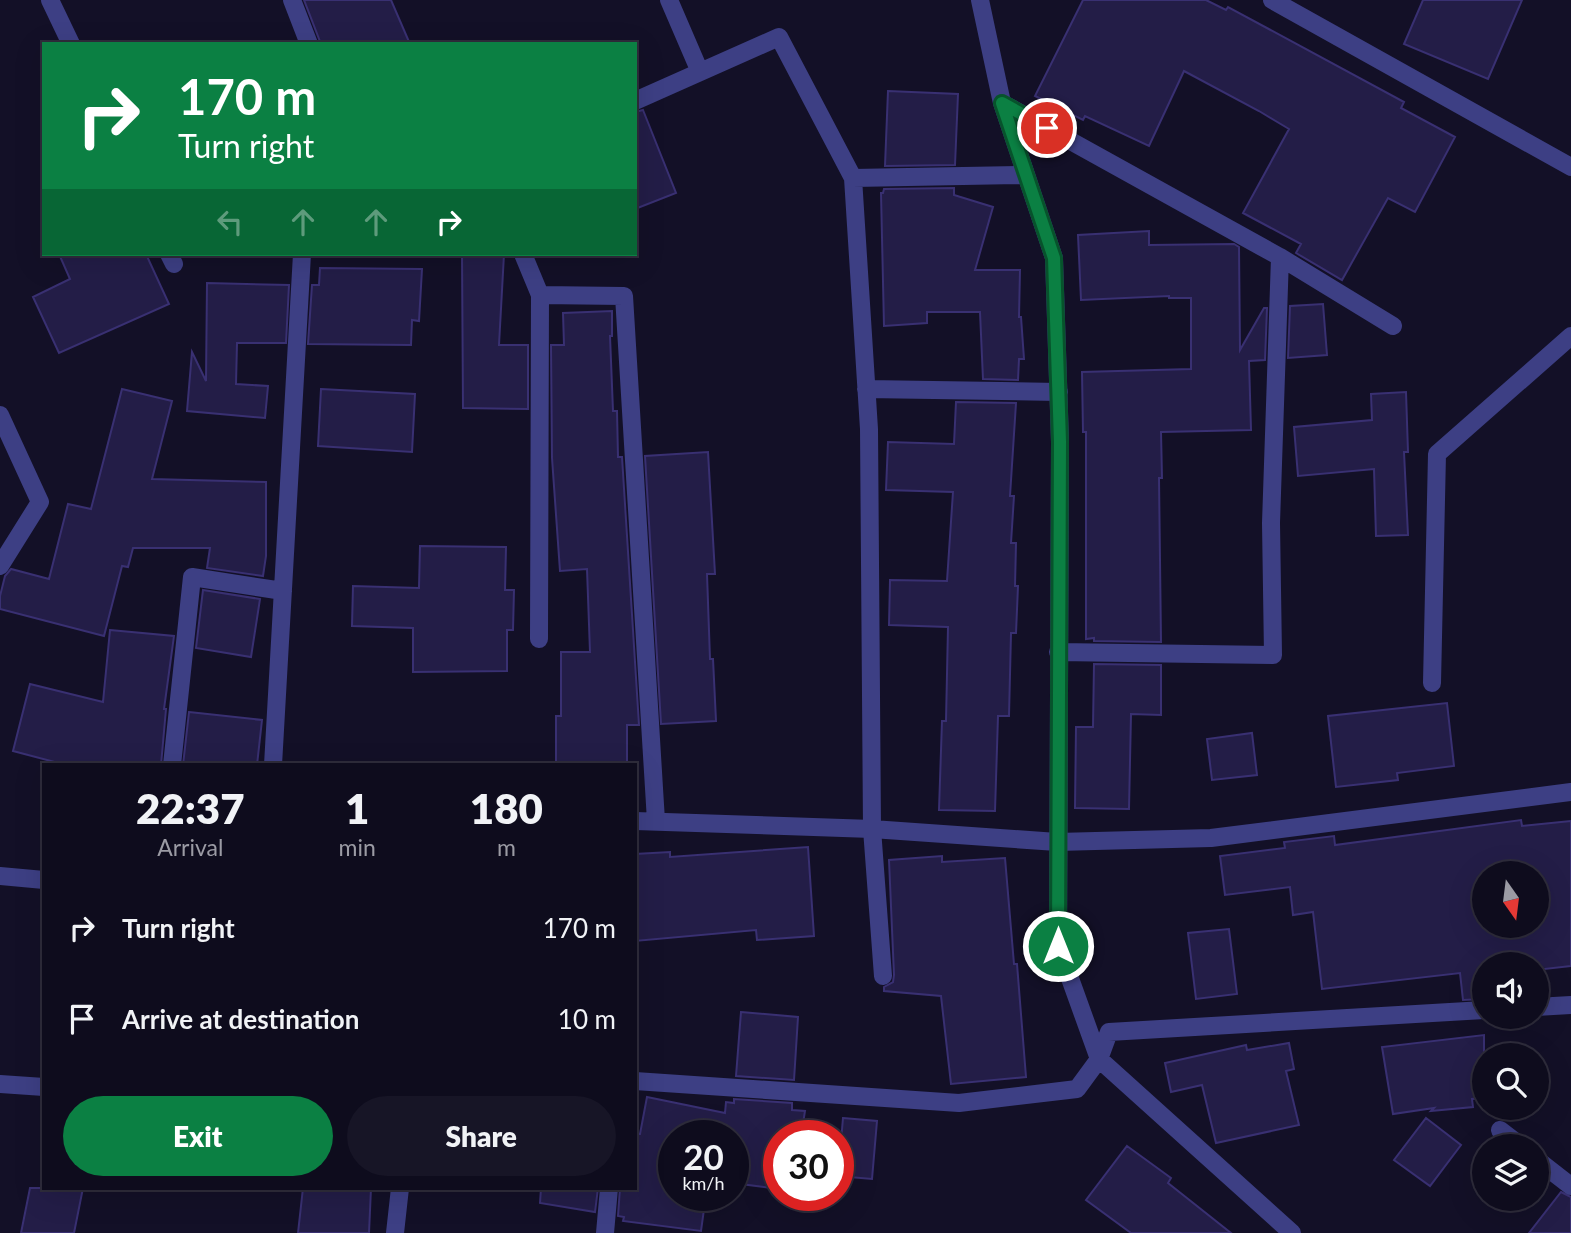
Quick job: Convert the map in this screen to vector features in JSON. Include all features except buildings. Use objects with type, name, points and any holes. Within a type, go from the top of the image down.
[{"type":"street","points":[[50,0],[70,42]]},
{"type":"street","points":[[292,0],[308,42]]},
{"type":"street","points":[[669,0],[700,72]]},
{"type":"street","points":[[980,0],[1002,103],[1054,258],[1060,456],[1058,946],[1100,1059],[1292,1233]]},
{"type":"street","points":[[1272,0],[1571,167]]},
{"type":"street","points":[[637,100],[779,37],[853,178],[869,429],[873,828],[883,976]]},
{"type":"street","points":[[1002,103],[1280,257],[1393,327]]},
{"type":"street","points":[[853,178],[1024,175]]},
{"type":"street","points":[[273,763],[302,256]]},
{"type":"street","points":[[524,256],[540,295],[539,639]]},
{"type":"street","points":[[1058,652],[1273,655],[1272,523],[1280,257]]},
{"type":"street","points":[[540,295],[624,296],[656,821]]},
{"type":"street","points":[[1432,683],[1437,454],[1571,336]]},
{"type":"street","points":[[866,389],[1059,392]]},
{"type":"street","points":[[0,415],[40,502],[0,566]]},
{"type":"street","points":[[172,763],[192,577],[283,591]]},
{"type":"street","points":[[637,821],[873,828],[1057,842],[1211,838],[1571,792]]},
{"type":"street","points":[[0,876],[42,880]]},
{"type":"street","points":[[1549,1006],[1571,1005]]},
{"type":"street","points":[[637,1081],[959,1103],[1077,1089],[1100,1059],[1109,1032],[1472,1011]]},
{"type":"street","points":[[0,1084],[42,1087]]},
{"type":"street","points":[[1500,1130],[1505,1134]]},
{"type":"street","points":[[1549,1168],[1571,1186]]},
{"type":"street","points":[[396,1233],[400,1190]]},
{"type":"street","points":[[605,1233],[610,1190]]},
{"type":"route","points":[[1047,128],[1002,103],[1054,258],[1060,442],[1058,946]]}]
